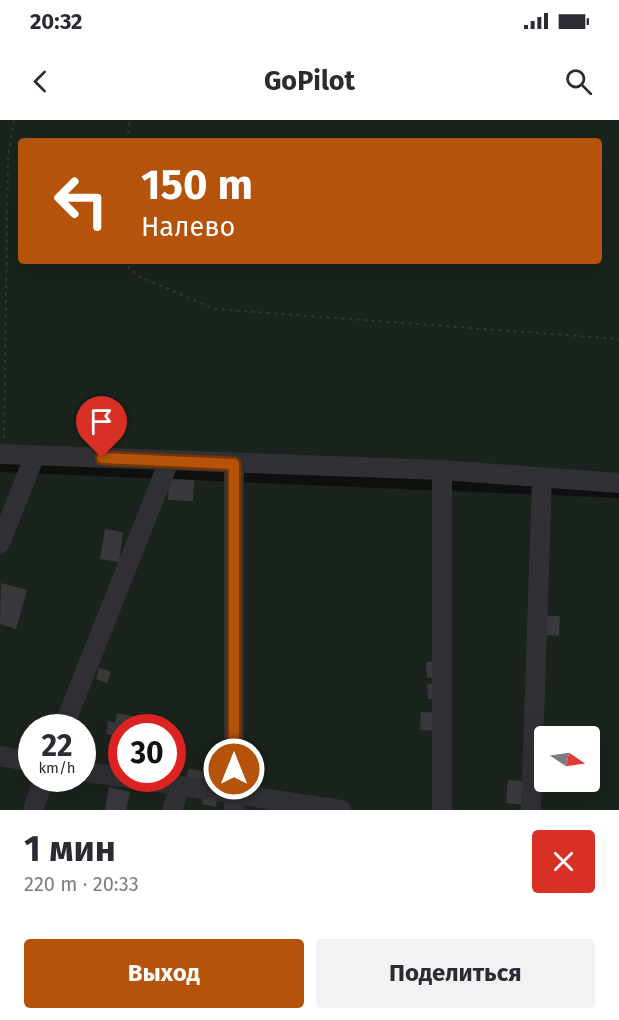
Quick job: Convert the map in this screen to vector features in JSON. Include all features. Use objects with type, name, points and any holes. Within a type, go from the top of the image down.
[{"type":"street","points":[[2,454],[442,470],[619,483]]},
{"type":"street","points":[[0,543],[35,455]]},
{"type":"street","points":[[69,714],[169,461]]},
{"type":"street","points":[[234,464],[234,801]]},
{"type":"street","points":[[442,470],[442,810]]},
{"type":"street","points":[[531,810],[542,478]]},
{"type":"street","points":[[0,756],[18,759]]},
{"type":"street","points":[[186,789],[234,801],[341,810]]},
{"type":"street","points":[[33,810],[39,792]]},
{"type":"street","points":[[172,810],[178,792]]},
{"type":"path","points":[[2,454],[8,158],[14,120]]},
{"type":"path","points":[[128,138],[129,120]]},
{"type":"path","points":[[125,264],[138,276],[215,309],[619,339]]},
{"type":"shaded area","points":[[0,120],[619,120],[619,478],[0,448]]},
{"type":"shaded area","points":[[0,472],[619,498],[619,810],[0,810]]},
{"type":"building","points":[[169,479],[194,480],[193,501],[168,500]]},
{"type":"building","points":[[105,529],[123,532],[119,562],[100,559]]},
{"type":"building","points":[[1,583],[27,590],[16,629],[0,624]]},
{"type":"building","points":[[546,616],[560,616],[559,636],[546,635]]},
{"type":"building","points":[[438,661],[439,677],[427,678],[426,662]]},
{"type":"building","points":[[99,668],[111,672],[107,683],[96,679]]},
{"type":"building","points":[[427,684],[438,684],[438,699],[428,699]]},
{"type":"building","points":[[421,712],[441,713],[441,731],[420,730]]},
{"type":"building","points":[[188,769],[208,772],[206,785],[186,782]]},
{"type":"building","points":[[508,780],[525,781],[523,805],[506,803]]},
{"type":"building","points":[[108,792],[130,792],[126,810],[105,810]]},
{"type":"building","points":[[203,796],[217,799],[216,807],[202,804]]},
{"type":"route","points":[[102,458],[234,464],[234,769]]}]
